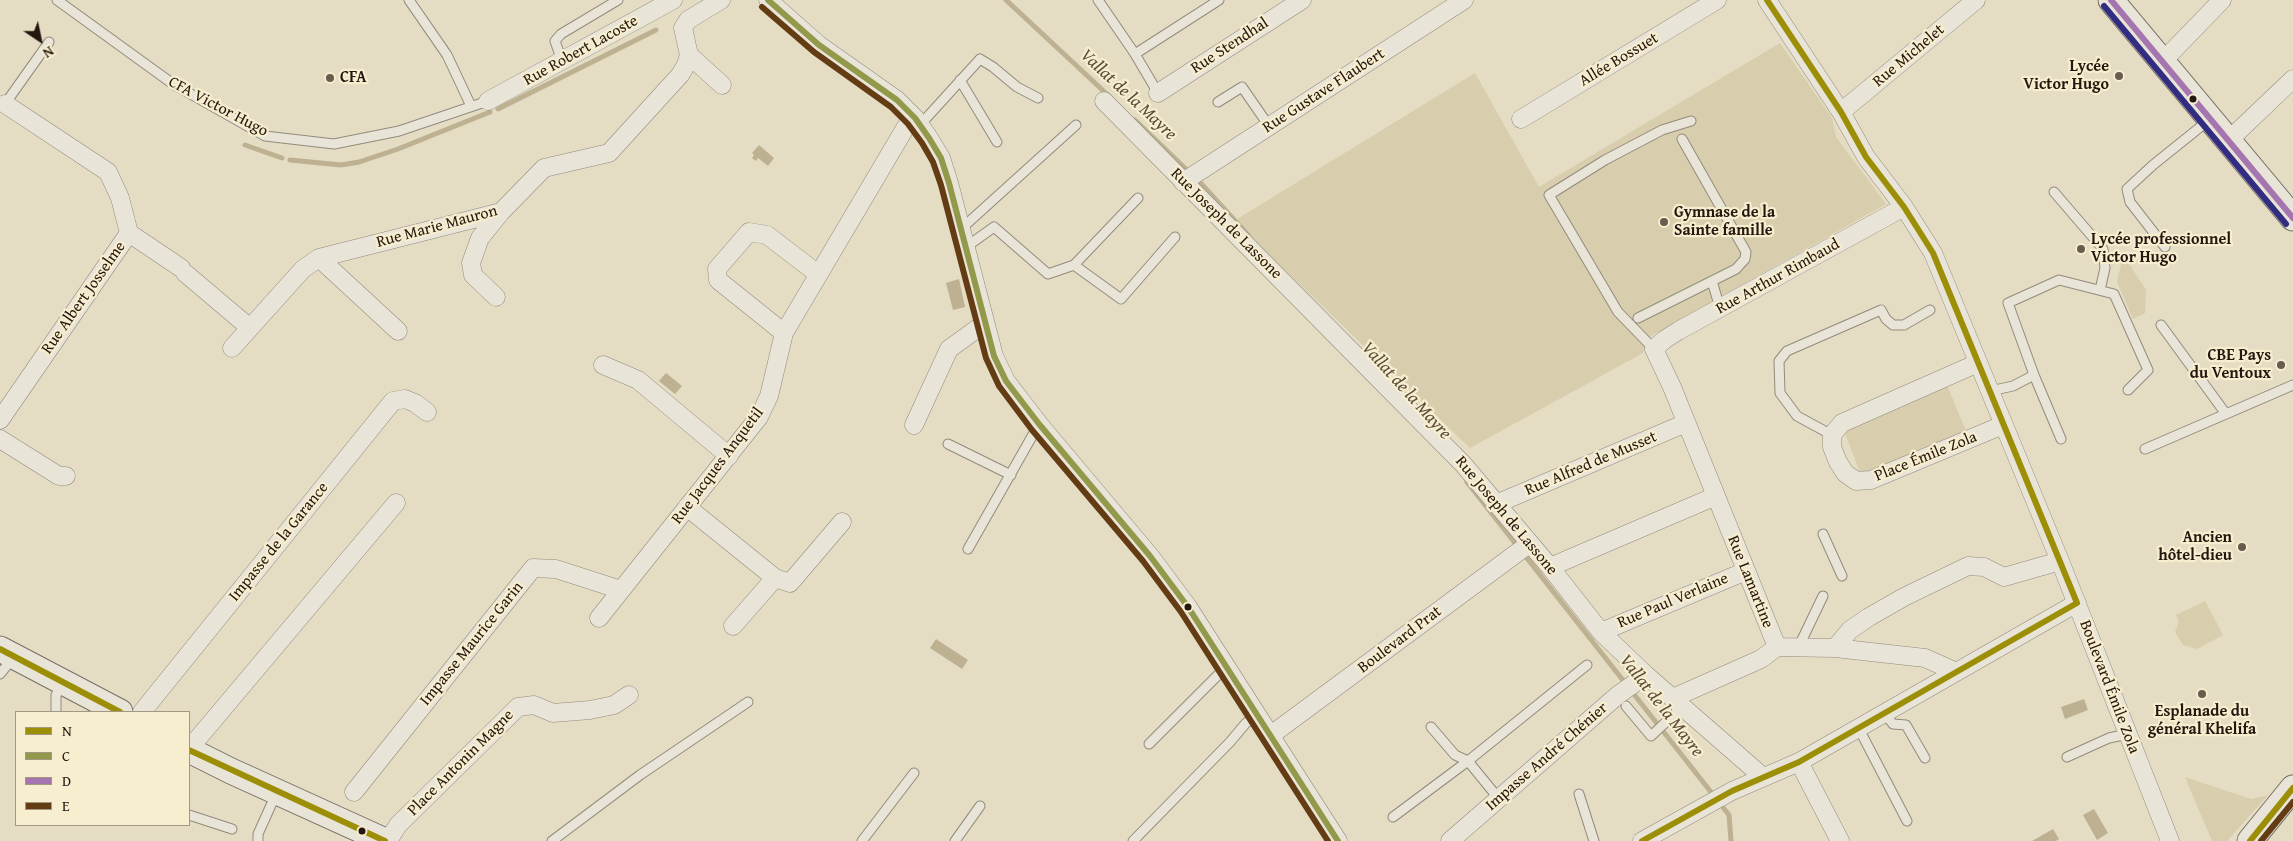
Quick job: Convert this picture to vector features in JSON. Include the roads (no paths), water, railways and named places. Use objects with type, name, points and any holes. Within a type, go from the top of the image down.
[{"type":"main road","points":[[2111,0],[2293,218]]},
{"type":"main road","points":[[5,659],[63,682],[118,711]]},
{"type":"main road","points":[[190,749],[387,841]]},
{"type":"main road","points":[[2250,841],[2293,788]]},
{"type":"main road","points":[[2263,841],[2293,801]]},
{"type":"street","name":"Rue Robert Lacoste","points":[[480,104],[673,0]]},
{"type":"street","points":[[721,0],[688,20],[683,28],[689,55],[722,85]]},
{"type":"street","points":[[768,0],[807,35],[897,100],[917,122],[941,158],[994,356],[1006,381],[1039,424],[1150,556],[1227,665],[1333,839]]},
{"type":"street","name":"Rue Stendhal","points":[[1158,93],[1302,0]]},
{"type":"street","name":"Rue Gustave Flaubert","points":[[1183,182],[1464,0]]},
{"type":"street","name":"Allée Bossuet","points":[[1521,119],[1717,0]]},
{"type":"street","name":"Boulevard Émile Zola","points":[[1768,0],[1813,62],[1866,157],[1904,207],[1933,253],[2077,603],[2170,839]]},
{"type":"street","name":"Rue Michelet","points":[[1841,112],[1976,0]]},
{"type":"street","points":[[2163,61],[2222,0]]},
{"type":"street","name":"Rue Marie Mauron","points":[[232,348],[303,269],[319,258],[501,212],[544,168],[609,154],[680,75],[689,55]]},
{"type":"street","points":[[2228,140],[2293,79]]},
{"type":"street","name":"Rue Albert Josselme","points":[[0,420],[129,233],[120,198],[108,172],[2,101]]},
{"type":"street","name":"Rue Joseph de Lassone","points":[[1104,101],[1462,464],[1550,567],[1601,632],[1646,675],[1763,777]]},
{"type":"street","name":"Rue Jacques Anquetil","points":[[599,618],[759,417],[769,396],[784,333],[907,125],[917,122]]},
{"type":"street","name":"Rue Arthur Rimbaud","points":[[1654,349],[1664,340],[1904,207]]},
{"type":"street","points":[[496,297],[473,275],[471,263],[480,238],[501,212]]},
{"type":"street","points":[[784,333],[718,280],[717,269],[749,232],[767,235],[818,274]]},
{"type":"street","points":[[129,233],[183,270],[250,328]]},
{"type":"street","points":[[319,258],[398,331]]},
{"type":"street","points":[[914,425],[949,349],[986,323]]},
{"type":"street","name":"Rue Lamartine","points":[[1654,349],[1777,647],[1835,648],[1925,658],[1954,671]]},
{"type":"street","points":[[1832,435],[1842,423],[1978,363]]},
{"type":"street","points":[[603,365],[638,380],[729,456]]},
{"type":"street","name":"Impasse de la Garance","points":[[143,711],[393,401],[405,399],[415,403],[427,412]]},
{"type":"street","name":"Rue Alfred de Musset","points":[[1496,504],[1686,423]]},
{"type":"street","name":"Place Émile Zola","points":[[1832,435],[1832,447],[1838,462],[1845,473],[1856,481],[1871,480],[2003,425]]},
{"type":"street","points":[[0,439],[59,476],[66,476]]},
{"type":"street","points":[[1550,567],[1716,496]]},
{"type":"street","points":[[190,748],[396,503]]},
{"type":"street","points":[[687,507],[774,578],[790,583],[842,522]]},
{"type":"street","name":"Boulevard Prat","points":[[1271,735],[1529,544]]},
{"type":"street","points":[[1835,648],[1850,630],[1869,617],[1904,596],[1968,566],[1984,567],[2004,577],[2060,561]]},
{"type":"street","name":"Impasse Maurice Garin","points":[[354,792],[533,568],[556,569],[621,590]]},
{"type":"street","name":"Rue Paul Verlaine","points":[[1601,632],[1746,571]]},
{"type":"street","points":[[732,626],[774,578]]},
{"type":"street","points":[[1642,841],[1732,791],[1799,762],[1954,671],[2077,603]]},
{"type":"street","points":[[1678,702],[1762,659],[1777,647]]},
{"type":"street","name":"Impasse André Chénier","points":[[1450,841],[1618,695],[1646,675]]},
{"type":"street","name":"Place Antonin Magne","points":[[387,841],[398,825],[518,707],[534,705],[553,713],[590,710],[614,705],[629,695]]},
{"type":"street","points":[[1799,762],[1840,841]]},
{"type":"lane","name":"CFA Victor Hugo","points":[[57,0],[173,84],[266,136],[334,144],[399,131],[480,104]]},
{"type":"lane","points":[[409,0],[480,104]]},
{"type":"lane","points":[[562,61],[555,41],[561,34],[618,0]]},
{"type":"lane","points":[[1098,0],[1135,54],[1158,93]]},
{"type":"lane","points":[[1135,54],[1219,0]]},
{"type":"lane","points":[[2,101],[50,42]]},
{"type":"lane","points":[[917,122],[980,59],[1017,87],[1038,98]]},
{"type":"lane","points":[[960,80],[997,142]]},
{"type":"lane","points":[[1218,102],[1242,87],[1269,126]]},
{"type":"lane","points":[[2165,247],[2130,202],[2127,189],[2152,165],[2211,119]]},
{"type":"lane","points":[[1654,349],[1618,312],[1549,195],[1605,160],[1662,130],[1691,121]]},
{"type":"lane","points":[[961,229],[1076,125]]},
{"type":"lane","points":[[1638,318],[1736,268],[1745,259],[1746,252],[1682,139]]},
{"type":"lane","points":[[2054,192],[2103,249],[2105,268],[2100,290]]},
{"type":"lane","points":[[966,247],[994,227],[1048,274],[1074,265],[1138,198]]},
{"type":"lane","points":[[1074,265],[1121,299],[1175,237]]},
{"type":"lane","points":[[2061,439],[2034,375],[2008,303],[2059,280],[2114,294],[2148,370],[2128,390]]},
{"type":"lane","points":[[1712,281],[1717,298],[1723,307]]},
{"type":"lane","points":[[1832,435],[1797,416],[1780,393],[1779,361],[1787,351],[1881,310],[1886,319],[1893,325],[1904,325],[1930,310]]},
{"type":"lane","points":[[2161,324],[2226,414]]},
{"type":"lane","points":[[1990,391],[2013,386],[2034,375]]},
{"type":"lane","points":[[2145,449],[2293,385]]},
{"type":"lane","points":[[968,549],[1039,424]]},
{"type":"lane","points":[[948,444],[1011,474]]},
{"type":"lane","points":[[1823,534],[1842,576]]},
{"type":"lane","points":[[1799,646],[1823,596]]},
{"type":"lane","points":[[1149,744],[1227,665]]},
{"type":"lane","points":[[1393,817],[1468,761],[1587,665]]},
{"type":"lane","points":[[56,711],[56,695],[63,682]]},
{"type":"lane","points":[[552,841],[640,774],[748,702]]},
{"type":"lane","points":[[1626,706],[1651,736],[1678,702]]},
{"type":"lane","points":[[1884,712],[1893,724],[1906,725],[1925,758]]},
{"type":"lane","points":[[1133,841],[1230,742],[1246,723],[1258,715]]},
{"type":"lane","points":[[1431,727],[1455,755],[1468,761],[1500,799]]},
{"type":"lane","points":[[1858,727],[1907,821]]},
{"type":"lane","points":[[2067,757],[2108,738],[2128,734]]},
{"type":"lane","points":[[862,841],[914,773]]},
{"type":"lane","points":[[258,841],[258,834],[277,791]]},
{"type":"lane","points":[[1579,794],[1594,841]]},
{"type":"lane","points":[[955,841],[980,806]]},
{"type":"lane","points":[[190,815],[232,830]]},
{"type":"waterway","name":"Vallat de la Mayre","points":[[1006,0],[1110,97]]},
{"type":"waterway","points":[[498,109],[656,30]]},
{"type":"waterway","points":[[290,160],[341,165],[359,162],[398,149],[490,112]]},
{"type":"waterway","name":"Vallat de la Mayre","points":[[1135,120],[1190,173]]},
{"type":"waterway","points":[[245,145],[282,158]]},
{"type":"waterway","name":"Vallat de la Mayre","points":[[1196,178],[1248,235]]},
{"type":"waterway","name":"Vallat de la Mayre","points":[[1467,482],[1729,815],[1731,841]]},
{"type":"place","name":"Lycée Victor Hugo","points":[[2119,76]]},
{"type":"place","name":"CFA","points":[[330,78]]},
{"type":"place","name":"Gymnase de la Sainte famille","points":[[1664,222]]},
{"type":"place","name":"Lycée professionnel Victor Hugo","points":[[2081,249]]},
{"type":"place","name":"CBE Pays du Ventoux","points":[[2281,365]]},
{"type":"place","name":"Ancien hôtel-dieu","points":[[2242,547]]},
{"type":"place","name":"Esplanade du général Khelifa","points":[[2202,694]]}]
